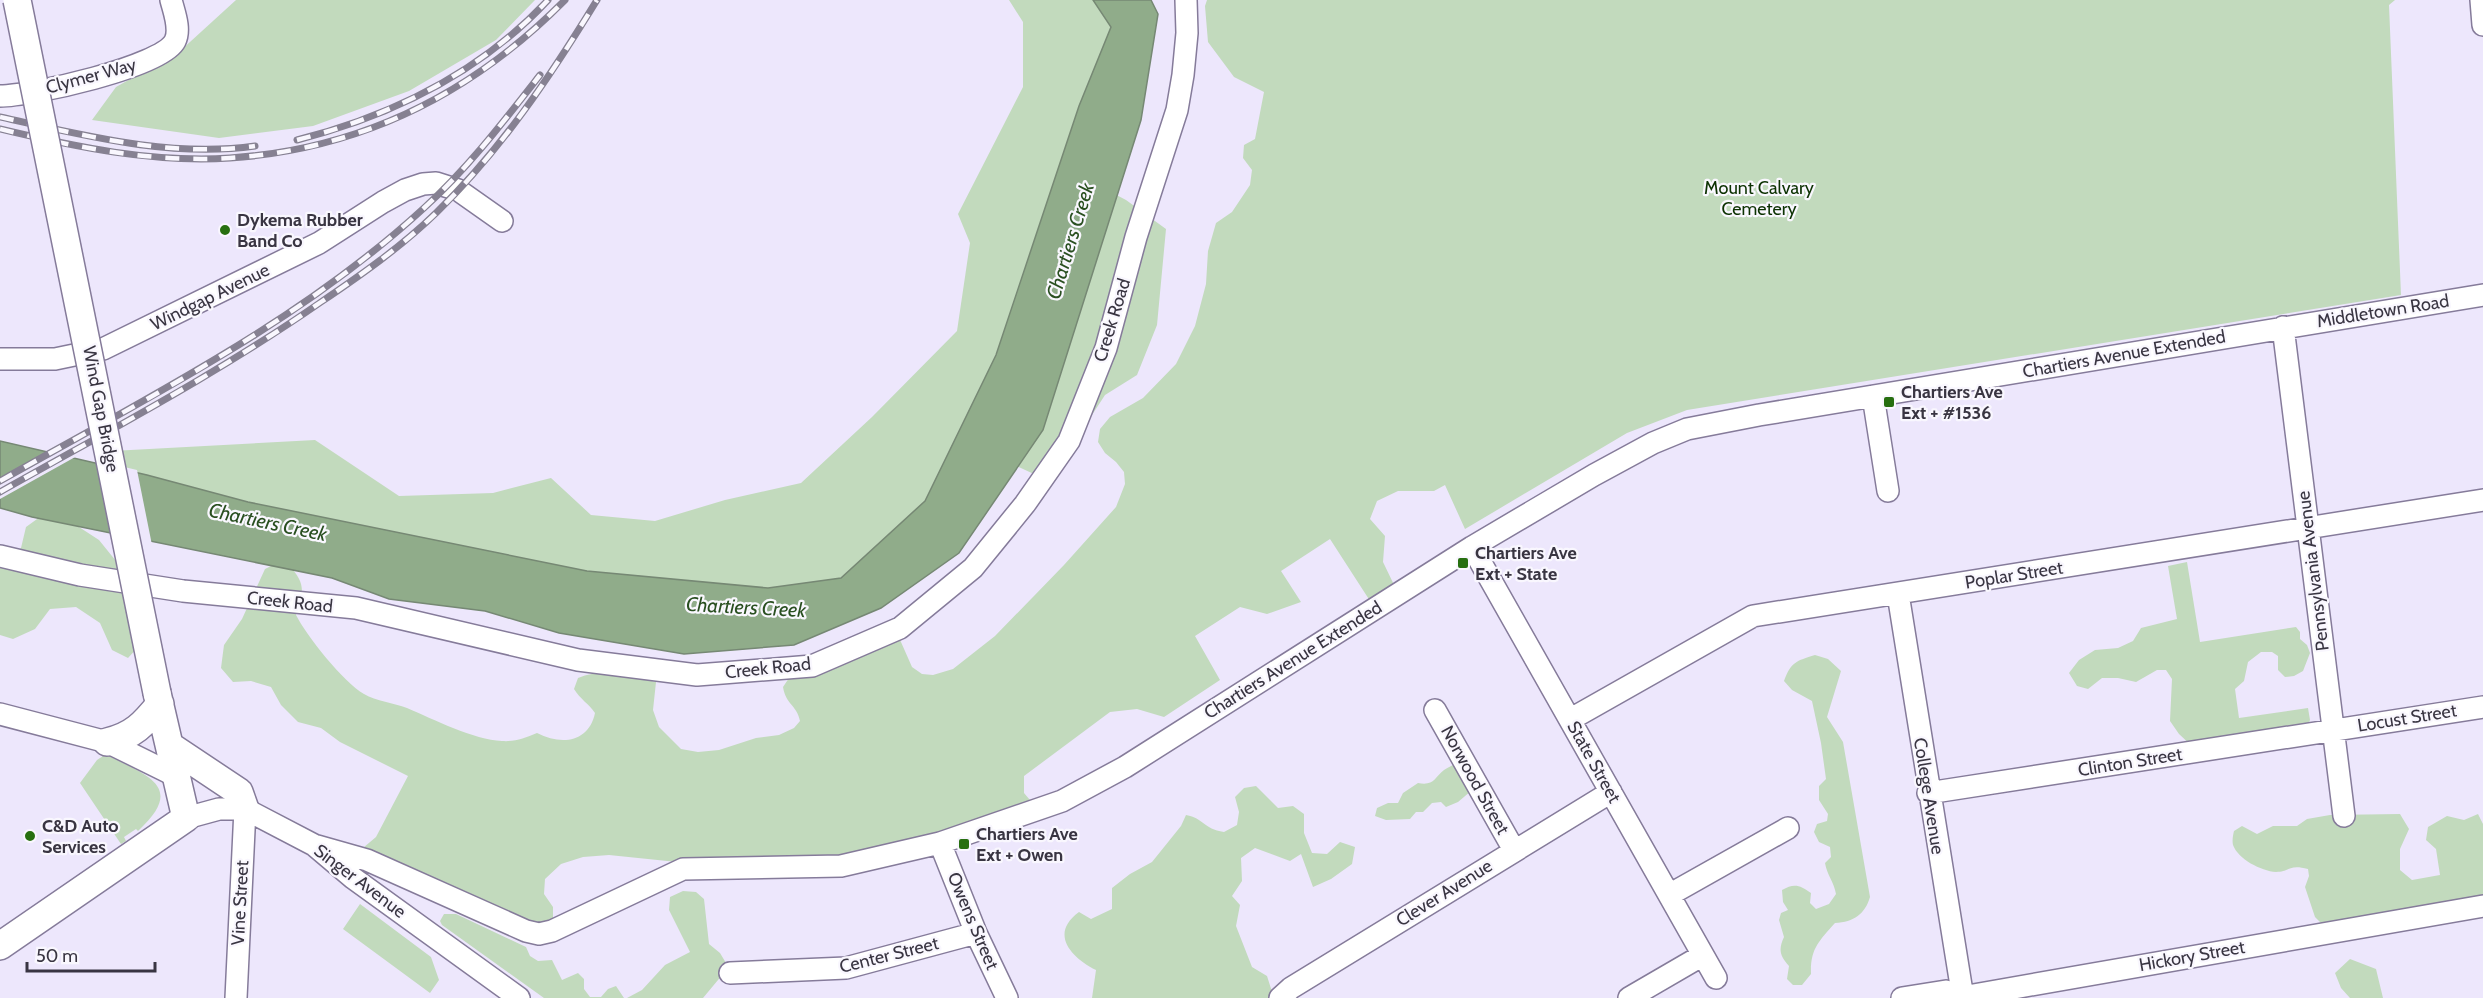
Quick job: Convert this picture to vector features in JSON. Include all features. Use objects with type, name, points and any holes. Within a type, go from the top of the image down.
[{"type":"main road","name":"Wind Gap Bridge","points":[[17,0],[159,698],[186,818]]},
{"type":"main road","points":[[107,742],[133,734],[144,724],[159,698]]},
{"type":"main road","points":[[170,746],[239,792],[245,809]]},
{"type":"main road","points":[[0,946],[186,818]]},
{"type":"street","name":"Clymer Way","points":[[0,96],[39,90],[104,75],[168,50],[176,40],[177,22],[171,0]]},
{"type":"street","name":"Creek Road","points":[[0,556],[80,575],[171,589],[356,608],[578,660],[697,675],[812,666],[900,628],[973,568],[1025,504],[1069,441],[1106,348],[1136,237],[1177,110],[1184,75],[1187,33],[1186,0]]},
{"type":"street","points":[[2481,0],[2483,25]]},
{"type":"street","name":"Windgap Avenue","points":[[0,359],[55,359],[103,349],[319,243],[383,202],[405,190],[423,184],[436,183],[458,190],[502,221]]},
{"type":"street","name":"Middletown Road","points":[[2283,327],[2483,295]]},
{"type":"street","name":"Chartiers Avenue Extended","points":[[314,845],[367,860],[526,932],[539,934],[552,931],[683,869],[841,866],[940,843],[1062,801],[1125,767],[1472,547],[1643,448],[1687,429],[2283,327]]},
{"type":"street","name":"Pennsylvania Avenue","points":[[2283,327],[2344,816]]},
{"type":"street","points":[[1873,396],[1888,491]]},
{"type":"street","name":"Poplar Street","points":[[1570,719],[1753,616],[2483,500]]},
{"type":"street","name":"State Street","points":[[1472,547],[1716,978]]},
{"type":"street","name":"College Avenue","points":[[1898,594],[1962,997]]},
{"type":"street","name":"Locust Street","points":[[2332,730],[2483,707]]},
{"type":"street","name":"Norwood Street","points":[[1435,710],[1514,850]]},
{"type":"street","points":[[0,714],[107,742],[178,777]]},
{"type":"street","name":"Clinton Street","points":[[1928,793],[2332,730]]},
{"type":"street","name":"Clever Avenue","points":[[1280,998],[1292,987],[1611,792]]},
{"type":"street","name":"Singer Avenue","points":[[186,818],[219,809],[245,809],[314,845],[353,878],[508,995]]},
{"type":"street","name":"Vine Street","points":[[236,998],[245,809]]},
{"type":"street","points":[[1669,895],[1788,828]]},
{"type":"street","name":"Owens Street","points":[[940,843],[976,933],[1007,998]]},
{"type":"street","name":"Hickory Street","points":[[1902,998],[1946,991],[1962,997],[2483,906]]},
{"type":"street","name":"Center Street","points":[[730,973],[846,968],[976,933]]},
{"type":"street","points":[[1629,998],[1704,955]]},
{"type":"green space","points":[[236,0],[535,0],[496,40],[409,91],[313,126],[219,138],[92,120],[116,87],[179,52]]},
{"type":"green space","points":[[1009,0],[1105,0],[1116,12],[1086,179],[1126,200],[1166,229],[1157,325],[1137,375],[1105,395],[1049,481],[988,453],[877,578],[756,632],[112,486],[112,451],[315,440],[399,496],[493,493],[551,478],[591,515],[655,521],[725,500],[801,483],[872,417],[957,331],[970,243],[958,214],[1023,87],[1023,22]]},
{"type":"green space","name":"Mount Calvary Cemetery","points":[[1207,0],[2395,0],[2389,5],[2401,295],[1687,410],[1627,433],[1465,529],[1445,485],[1434,491],[1398,491],[1377,501],[1370,519],[1385,536],[1383,562],[1396,589],[1372,604],[1330,539],[1281,571],[1301,602],[1267,614],[1240,607],[1195,636],[1220,680],[1164,717],[1137,709],[1110,712],[1024,776],[1024,793],[1035,806],[846,859],[677,862],[609,855],[583,857],[561,864],[545,879],[544,894],[553,907],[553,918],[537,925],[357,853],[376,837],[408,776],[340,742],[321,728],[298,722],[281,705],[271,687],[251,681],[233,682],[221,668],[224,645],[242,619],[265,569],[275,564],[288,564],[298,577],[302,593],[296,615],[326,658],[346,680],[364,694],[407,708],[466,733],[491,740],[516,740],[537,733],[565,740],[581,736],[592,723],[595,713],[574,689],[578,678],[607,673],[656,682],[653,710],[659,727],[681,749],[698,752],[719,750],[756,738],[779,735],[794,728],[800,721],[799,716],[786,698],[783,687],[791,675],[897,633],[912,667],[922,674],[933,675],[953,669],[995,636],[1116,507],[1125,484],[1124,472],[1105,453],[1098,442],[1100,429],[1110,417],[1143,398],[1176,364],[1195,326],[1206,284],[1208,251],[1216,223],[1232,212],[1250,185],[1252,170],[1243,158],[1244,145],[1255,139],[1264,92],[1234,77],[1208,42],[1205,6]]},
{"type":"green space","points":[[44,514],[59,514],[99,540],[120,566],[139,646],[128,658],[112,650],[100,623],[76,607],[50,609],[35,629],[13,639],[0,635],[0,568],[21,548],[26,527]]},
{"type":"green space","points":[[2187,562],[2200,642],[2296,627],[2300,632],[2300,639],[2307,645],[2310,653],[2303,671],[2294,676],[2285,677],[2278,670],[2278,656],[2272,652],[2261,652],[2248,662],[2244,681],[2235,689],[2239,718],[2308,708],[2310,720],[2307,727],[2194,748],[2179,734],[2170,721],[2172,679],[2166,670],[2157,670],[2136,682],[2118,678],[2102,678],[2088,689],[2077,686],[2069,673],[2079,660],[2095,650],[2118,648],[2133,641],[2141,628],[2177,619],[2168,566]]},
{"type":"green space","points":[[1815,655],[1828,659],[1841,671],[1827,717],[1843,742],[1870,897],[1858,916],[1848,921],[1835,923],[1829,929],[1814,952],[1811,974],[1802,985],[1793,985],[1787,979],[1789,966],[1781,953],[1784,937],[1779,920],[1781,913],[1788,910],[1783,902],[1782,890],[1790,886],[1804,888],[1811,893],[1810,903],[1816,909],[1829,904],[1836,894],[1825,863],[1831,857],[1830,847],[1819,842],[1814,832],[1817,824],[1827,821],[1828,814],[1819,800],[1819,786],[1826,779],[1812,701],[1792,690],[1784,681],[1795,663]]},
{"type":"green space","points":[[103,756],[109,756],[148,777],[156,784],[160,793],[159,804],[152,816],[138,831],[136,829],[124,837],[126,841],[121,844],[80,783],[97,760]]},
{"type":"green space","points":[[1459,762],[1471,791],[1458,802],[1446,807],[1441,802],[1432,803],[1423,812],[1416,812],[1410,819],[1386,820],[1375,816],[1377,808],[1388,803],[1398,803],[1403,793],[1418,783],[1433,781],[1444,770]]},
{"type":"green space","points":[[1256,786],[1278,808],[1293,806],[1304,814],[1304,833],[1312,853],[1327,854],[1340,842],[1355,847],[1352,864],[1331,879],[1313,887],[1301,854],[1290,861],[1255,848],[1241,858],[1242,881],[1232,896],[1240,905],[1236,926],[1252,967],[1267,976],[1273,995],[1270,998],[1092,998],[1096,970],[1079,959],[1067,944],[1065,929],[1070,920],[1079,912],[1091,919],[1112,909],[1112,888],[1130,874],[1152,862],[1181,826],[1186,815],[1197,818],[1217,831],[1224,832],[1237,825],[1239,812],[1235,797],[1244,788]]},
{"type":"green space","points":[[2400,814],[2409,829],[2400,849],[2400,870],[2412,880],[2440,875],[2436,849],[2426,840],[2428,827],[2447,816],[2464,820],[2478,814],[2483,824],[2483,902],[2324,926],[2315,917],[2305,887],[2309,876],[2308,869],[2297,867],[2276,872],[2264,869],[2245,859],[2233,845],[2234,831],[2242,826],[2257,834],[2273,826],[2297,826],[2307,819],[2330,815]]},
{"type":"green space","points":[[683,891],[696,892],[704,899],[709,944],[720,953],[726,963],[723,974],[703,998],[627,998],[642,990],[665,965],[690,952],[669,910],[670,897]]},
{"type":"green space","points":[[360,904],[431,957],[439,980],[430,993],[343,929]]},
{"type":"green space","points":[[444,914],[456,914],[526,947],[530,956],[538,961],[552,960],[562,980],[578,973],[584,979],[584,989],[590,997],[601,997],[608,989],[616,986],[624,998],[544,998],[442,925],[440,921]]},
{"type":"green space","points":[[2350,959],[2376,969],[2383,998],[2350,998],[2341,988],[2335,973]]},
{"type":"water","name":"Chartiers Creek","points":[[1093,0],[1151,0],[1158,14],[1141,120],[1043,430],[959,553],[881,608],[794,645],[684,654],[559,633],[485,611],[389,599],[332,578],[32,517],[0,508],[0,441],[147,475],[248,502],[587,571],[768,588],[841,578],[925,501],[996,355],[1079,106],[1111,27]]},
{"type":"pier","points":[[52,450],[77,456],[0,499],[0,479]]},
{"type":"pier","points":[[99,461],[137,470],[152,545],[111,537]]},
{"type":"railway","points":[[297,140],[366,118],[433,88],[494,49],[548,0]]},
{"type":"railway","points":[[0,129],[114,152],[172,158],[230,158],[326,143],[370,129],[454,88],[493,63],[565,0]]},
{"type":"railway","points":[[0,492],[163,401],[243,353],[351,281],[409,237],[460,189],[503,138],[543,85],[597,0]]},
{"type":"railway","points":[[0,481],[165,389],[274,323],[326,287],[376,249],[440,193],[485,144],[540,75]]},
{"type":"railway","points":[[0,117],[95,137],[159,147],[223,149],[255,146]]},
{"type":"place","name":"Dykema Rubber Band Co","points":[[225,230]]},
{"type":"place","name":"Chartiers Ave Ext + #1536","points":[[1889,402]]},
{"type":"place","name":"Chartiers Ave Ext + State","points":[[1463,563]]},
{"type":"place","name":"C&D Auto Services","points":[[30,836]]},
{"type":"place","name":"Chartiers Ave Ext + Owen","points":[[964,844]]}]
